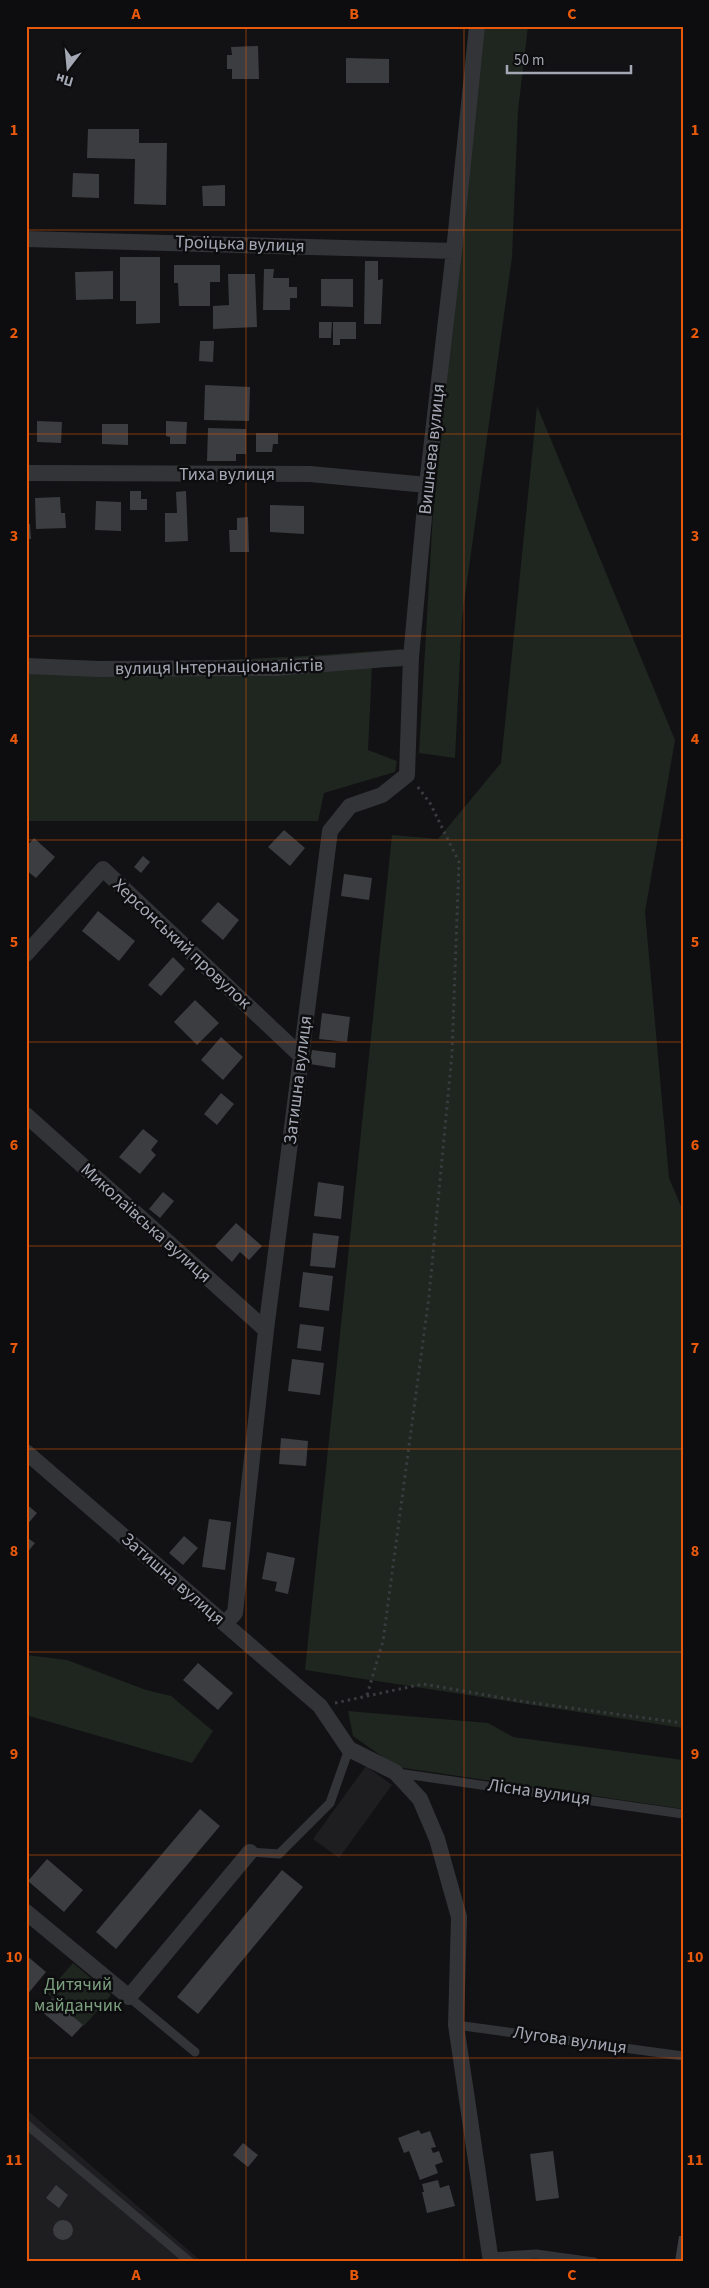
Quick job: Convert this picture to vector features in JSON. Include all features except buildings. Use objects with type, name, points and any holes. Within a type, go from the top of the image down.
[{"type":"street","name":"Вишнева вулиця","points":[[407,775],[411,657],[427,485],[454,251],[477,26]]},
{"type":"street","name":"Троїцька вулиця","points":[[26,239],[454,251]]},
{"type":"street","name":"Тиха вулиця","points":[[26,473],[310,474],[427,485]]},
{"type":"street","name":"вулиця Інтернаціоналістів","points":[[26,666],[100,670],[276,668],[411,657]]},
{"type":"street","name":"Затишна вулиця","points":[[224,1623],[235,1613],[266,1330],[330,831],[350,806],[382,795],[407,775]]},
{"type":"street","name":"Херсонський провулок","points":[[26,954],[103,869],[301,1056]]},
{"type":"street","name":"Миколаївська вулиця","points":[[26,1115],[266,1330]]},
{"type":"street","name":"Затишна вулиця","points":[[26,1452],[320,1706],[349,1749]]},
{"type":"street","points":[[349,1749],[395,1772],[420,1799],[438,1839],[459,1917],[456,2025],[491,2259]]},
{"type":"street","points":[[26,1912],[129,1997],[250,1852]]},
{"type":"lane","points":[[250,1852],[279,1854],[330,1803],[349,1749]]},
{"type":"lane","name":"Лісна вулиця","points":[[395,1772],[683,1814]]},
{"type":"lane","points":[[129,1997],[195,2052]]},
{"type":"lane","name":"Лугова вулиця","points":[[456,2025],[683,2056]]},
{"type":"lane","points":[[26,2124],[190,2262]]},
{"type":"lane","points":[[491,2259],[536,2254],[594,2262]]},
{"type":"path","points":[[367,1695],[383,1641],[429,1296],[452,1054],[459,862],[430,803],[407,775]]},
{"type":"path","points":[[320,1706],[423,1684],[526,1702],[683,1723]]},
{"type":"shaded area","points":[[366,1766],[392,1785],[339,1858],[313,1839]]},
{"type":"shaded area","points":[[26,2109],[202,2262],[26,2262]]},
{"type":"green space","points":[[484,26],[528,26],[518,111],[512,257],[462,618],[455,758],[419,753],[433,513]]},
{"type":"green space","points":[[537,406],[675,740],[645,912],[669,1178],[683,1211],[683,1728],[305,1670],[392,835],[438,839],[501,763]]},
{"type":"green space","points":[[402,649],[401,667],[372,666],[368,750],[397,761],[395,772],[324,793],[318,821],[26,821],[26,661],[214,660]]},
{"type":"green space","points":[[26,1655],[67,1660],[146,1690],[171,1696],[213,1731],[192,1763],[26,1715]]},
{"type":"green space","points":[[348,1711],[488,1723],[513,1737],[683,1760],[683,1809],[397,1767],[353,1736]]},
{"type":"green space","name":"Дитячий майданчик","points":[[73,1963],[111,1995],[84,2026],[47,1993]]}]
